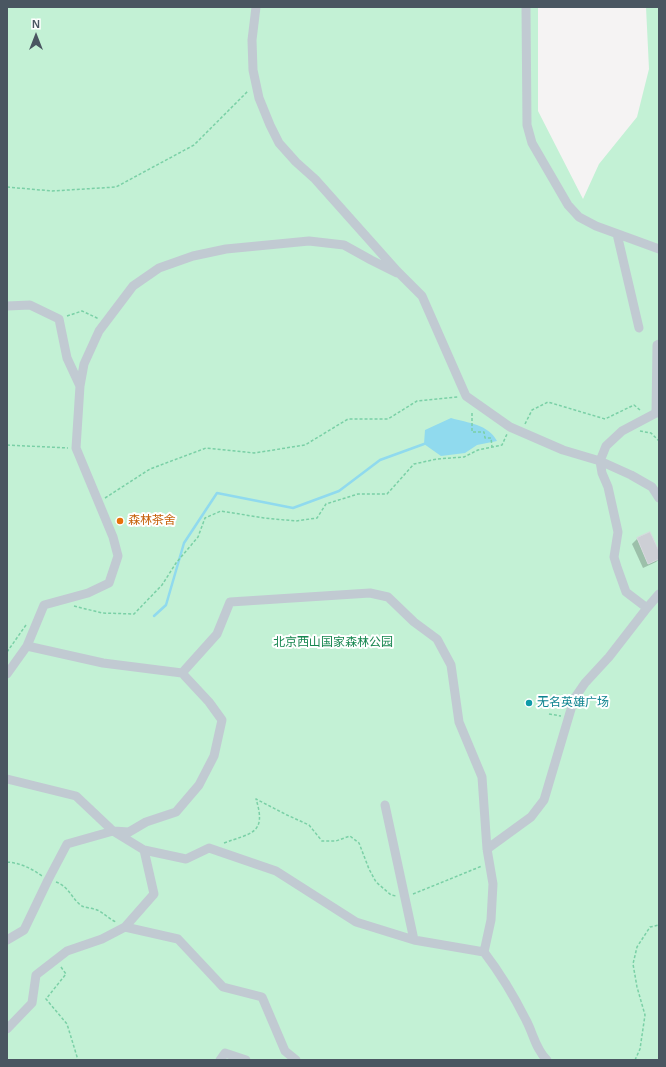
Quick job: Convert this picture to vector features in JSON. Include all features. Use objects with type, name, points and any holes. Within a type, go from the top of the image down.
[{"type":"street","points":[[256,7],[252,40],[253,70],[259,98],[279,143],[296,162],[315,179],[401,275],[422,296],[466,396],[510,427],[563,450],[600,462],[631,475],[652,487],[659,498]]},
{"type":"street","points":[[526,7],[527,125],[532,143],[568,205],[578,217],[596,226],[659,249]]},
{"type":"street","points":[[617,234],[639,328]]},
{"type":"street","points":[[7,674],[27,646],[44,605],[88,593],[109,584],[118,556],[113,537],[76,448],[80,386],[84,364],[99,331],[114,309],[133,286],[160,268],[193,256],[226,249],[309,241],[344,245],[401,275]]},
{"type":"street","points":[[7,306],[30,305],[59,319],[68,358],[80,386]]},
{"type":"street","points":[[646,608],[626,592],[617,567],[614,557],[618,532],[608,487],[602,473],[600,462],[606,446],[622,431],[655,414],[657,346],[659,344]]},
{"type":"street","points":[[182,673],[217,634],[230,602],[370,593],[388,597],[414,622],[437,640],[451,665],[459,722],[482,777],[487,849],[493,884],[491,920],[484,952]]},
{"type":"street","points":[[487,849],[530,817],[544,800],[574,699],[581,688],[609,657],[646,608],[659,594]]},
{"type":"street","points":[[7,940],[24,930],[67,844],[113,831],[129,832],[146,822],[176,812],[199,785],[214,756],[220,736],[222,720],[209,702],[182,673],[103,663],[27,646]]},
{"type":"street","points":[[7,779],[76,796],[113,831],[144,850],[186,859],[209,848],[276,871],[356,922],[414,940],[484,952],[499,971],[526,1021],[542,1055],[548,1060]]},
{"type":"street","points":[[385,805],[414,940]]},
{"type":"street","points":[[7,1029],[32,1004],[36,975],[67,951],[102,939],[125,927],[154,894],[144,850]]},
{"type":"street","points":[[125,927],[178,939],[223,987],[262,997],[285,1051],[296,1060]]},
{"type":"street","points":[[220,1060],[226,1054],[246,1060]]},
{"type":"path","points":[[7,187],[52,191],[116,187],[194,145],[256,83]]},
{"type":"path","points":[[59,319],[82,311],[97,318],[114,309]]},
{"type":"path","points":[[98,502],[150,469],[206,448],[254,453],[305,445],[348,419],[388,419],[417,401],[466,396]]},
{"type":"path","points":[[521,431],[532,410],[548,402],[605,419],[634,405],[655,414]]},
{"type":"path","points":[[472,413],[472,432],[484,432],[485,438],[491,438],[492,447]]},
{"type":"path","points":[[632,426],[637,430],[651,433],[659,441]]},
{"type":"path","points":[[71,605],[102,613],[134,614],[162,586],[176,563],[198,537],[205,518],[221,511],[264,518],[290,520],[317,518],[326,504],[358,494],[387,494],[414,464],[437,459],[464,457],[478,450],[502,445],[510,427]]},
{"type":"path","points":[[7,445],[76,448]]},
{"type":"path","points":[[549,714],[568,718]]},
{"type":"path","points":[[222,843],[253,833],[260,824],[260,812],[256,799],[287,816],[309,825],[322,841],[336,841],[350,836],[359,843],[369,869],[376,882],[391,895],[405,897],[489,863]]},
{"type":"path","points":[[7,862],[16,862],[33,870],[48,880],[60,884],[70,891],[81,905],[99,910],[109,919],[125,927]]},
{"type":"path","points":[[635,1060],[640,1049],[645,1015],[637,987],[633,964],[637,947],[650,928],[659,925]]},
{"type":"path","points":[[56,959],[66,974],[46,999],[67,1024],[78,1060]]},
{"type":"green space","name":"北京西山国家森林公园","points":[[7,7],[538,7],[538,111],[583,199],[599,164],[637,117],[649,69],[646,7],[659,7],[659,1060],[7,1060]]},
{"type":"water","points":[[451,418],[483,428],[493,435],[497,441],[477,445],[465,453],[441,456],[424,444],[425,430]]},
{"type":"building","points":[[650,532],[659,551],[659,559],[648,564],[637,538]]},
{"type":"waterway","points":[[154,616],[166,605],[184,543],[217,493],[293,508],[339,491],[380,460],[424,444]]},
{"type":"place","name":"森林茶舍","points":[[120,521]]},
{"type":"place","name":"无名英雄广场","points":[[529,703]]}]
